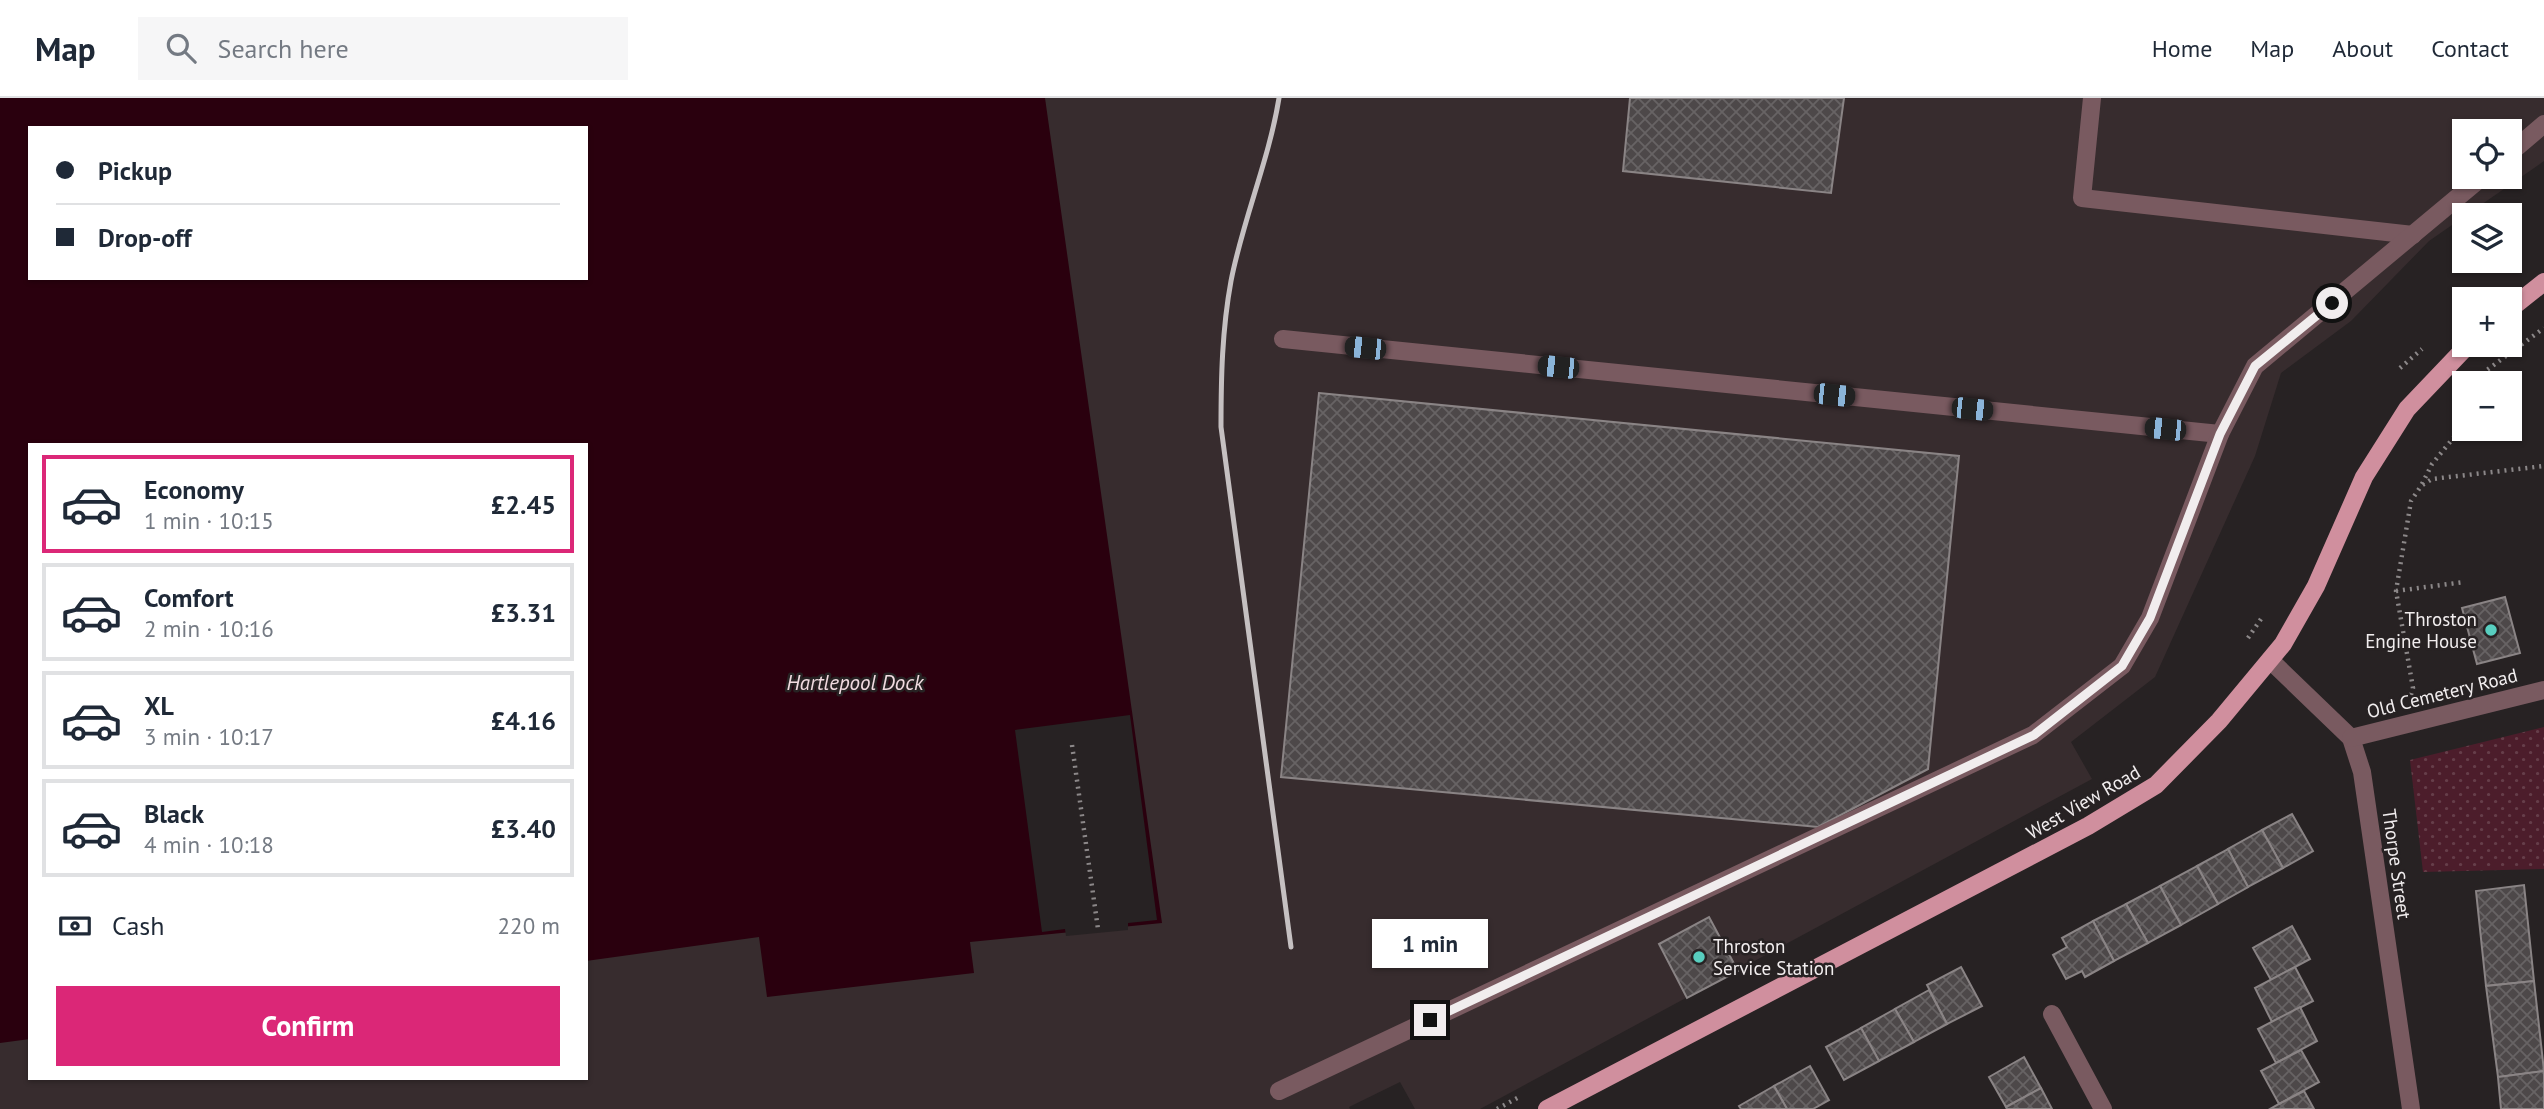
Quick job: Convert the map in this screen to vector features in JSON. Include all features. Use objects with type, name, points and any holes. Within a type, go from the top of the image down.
[{"type":"main road","points":[[2522,299],[2544,282]]},
{"type":"main road","name":"West View Road","points":[[1547,1109],[2076,832],[2156,785],[2219,721],[2283,644],[2316,586],[2364,477],[2407,409],[2457,357]]},
{"type":"street","points":[[2092,98],[2082,198],[2413,235]]},
{"type":"street","points":[[2522,143],[2544,124]]},
{"type":"street","points":[[1279,1091],[2034,735],[2122,666],[2150,618],[2220,434],[2255,366],[2468,189]]},
{"type":"street","points":[[1283,339],[2220,434]]},
{"type":"street","name":"Thorpe Street","points":[[2270,660],[2351,738],[2362,772],[2411,1109]]},
{"type":"street","name":"Old Cemetery Road","points":[[2351,738],[2544,690]]},
{"type":"street","points":[[2052,1014],[2103,1109]]},
{"type":"path","points":[[2487,371],[2544,327]]},
{"type":"path","points":[[2405,723],[2413,688],[2396,591],[2411,501],[2432,464],[2452,440]]},
{"type":"path","points":[[2421,486],[2432,480],[2544,466]]},
{"type":"path","points":[[2396,591],[2464,582]]},
{"type":"path","points":[[2241,648],[2264,615]]},
{"type":"path","points":[[1072,745],[1098,929]]},
{"type":"path","points":[[1497,1109],[1521,1096]]},
{"type":"shaded area","points":[[0,98],[2544,98],[2544,161],[2522,176],[2522,119],[2452,119],[2452,189],[2504,189],[2484,203],[2452,203],[2452,225],[2429,241],[2351,321],[2281,373],[2255,456],[2155,677],[2071,742],[2092,779],[1480,1109],[1415,1109],[1400,1082],[1349,1107],[1350,1109],[0,1109]]},
{"type":"shaded area","points":[[2544,727],[2544,869],[2423,872],[2410,760]]},
{"type":"water","name":"Hartlepool Dock","points":[[0,98],[1045,98],[1162,923],[970,942],[974,973],[767,997],[759,937],[588,961],[588,443],[28,443],[28,1039],[0,1043]]},
{"type":"pier","points":[[1130,715],[1157,920],[1128,923],[1128,930],[1066,936],[1065,929],[1042,932],[1015,730]]},
{"type":"building","points":[[1630,98],[1844,98],[1831,193],[1623,171]]},
{"type":"building","points":[[1319,393],[1959,456],[1928,769],[1818,827],[1281,777]]},
{"type":"building","name":"Throston Engine House","points":[[2505,597],[2520,653],[2477,664],[2462,608]]},
{"type":"building","points":[[2292,814],[2313,851],[2283,868],[2262,830]]},
{"type":"building","points":[[2262,830],[2283,868],[2248,887],[2228,849]]},
{"type":"building","points":[[2228,849],[2248,887],[2218,904],[2197,866]]},
{"type":"building","points":[[2197,866],[2218,904],[2181,925],[2160,886]]},
{"type":"building","points":[[2524,885],[2534,981],[2486,986],[2476,891]]},
{"type":"building","points":[[2160,886],[2181,925],[2148,943],[2126,904]]},
{"type":"building","points":[[2126,904],[2148,943],[2114,961],[2093,921]]},
{"type":"building","name":"Throston Service Station","points":[[1709,917],[1738,971],[1687,998],[1659,944]]},
{"type":"building","points":[[2093,921],[2114,961],[2085,977],[2082,971],[2066,979],[2053,955],[2067,947],[2062,938]]},
{"type":"building","points":[[2292,926],[2310,959],[2271,980],[2253,948]]},
{"type":"building","points":[[1961,967],[1982,1006],[1947,1024],[1927,985]]},
{"type":"building","points":[[2295,967],[2313,1001],[2272,1022],[2255,988]]},
{"type":"building","points":[[2534,981],[2544,1071],[2498,1077],[2486,986]]},
{"type":"building","points":[[1929,990],[1947,1024],[1914,1042],[1895,1009]]},
{"type":"building","points":[[2300,1007],[2317,1041],[2276,1063],[2258,1029]]},
{"type":"building","points":[[1895,1009],[1914,1042],[1879,1061],[1861,1028]]},
{"type":"building","points":[[1861,1028],[1879,1061],[1844,1080],[1826,1047]]},
{"type":"building","points":[[2301,1050],[2319,1082],[2279,1104],[2261,1071]]},
{"type":"building","points":[[2024,1057],[2041,1088],[2006,1107],[1989,1077]]},
{"type":"building","points":[[1810,1066],[1829,1100],[1813,1109],[1787,1109],[1774,1086]]},
{"type":"building","points":[[2544,1071],[2544,1109],[2501,1109],[2498,1077]]},
{"type":"building","points":[[1774,1086],[1787,1109],[1741,1109],[1739,1106]]},
{"type":"building","points":[[2041,1088],[2052,1109],[2007,1109],[2006,1107]]},
{"type":"building","points":[[2304,1091],[2314,1109],[2270,1109],[2279,1104]]},
{"type":"railway","points":[[1279,98],[1231,281],[1223,354],[1221,427],[1291,947]]},
{"type":"place","name":"Throston Engine House","points":[[2491,630]]},
{"type":"place","name":"Throston Service Station","points":[[1699,957]]},
{"type":"route","points":[[1430,1020],[2034,735],[2122,666],[2150,618],[2220,434],[2255,366],[2332,303]]}]
